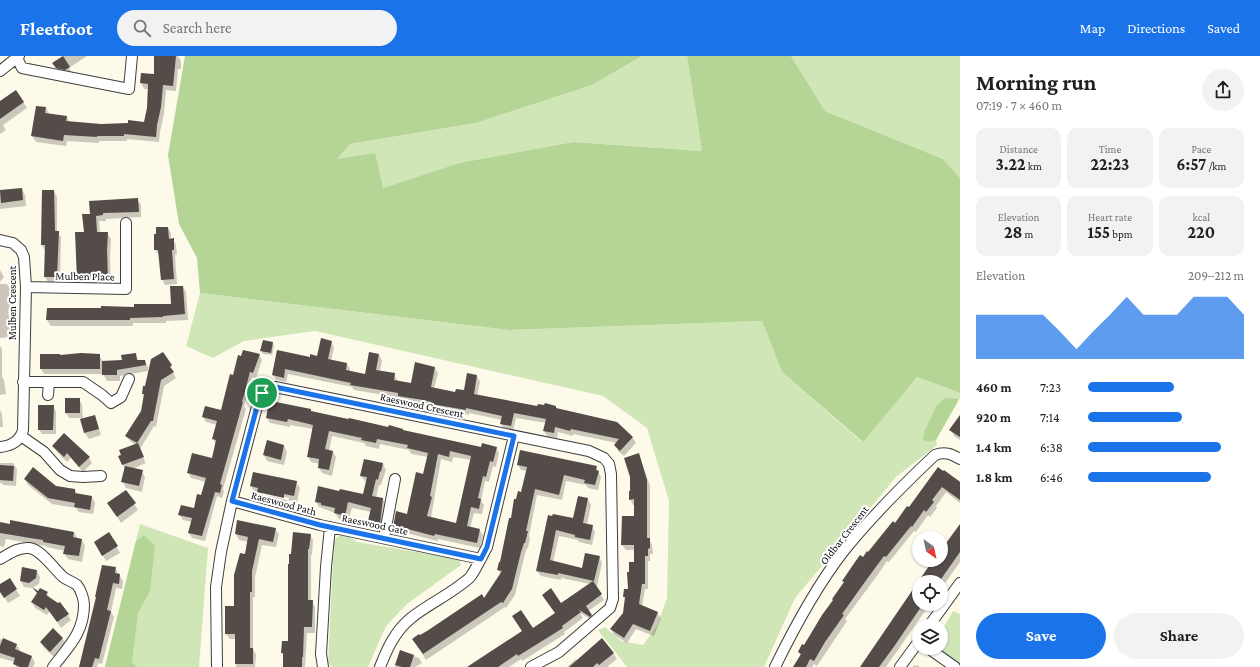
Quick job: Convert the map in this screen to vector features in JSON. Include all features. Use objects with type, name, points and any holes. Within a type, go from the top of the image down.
[{"type":"street","points":[[0,71],[18,57],[22,68],[128,89],[132,56]]},
{"type":"street","name":"Mulben Place","points":[[26,287],[126,289],[126,222]]},
{"type":"street","name":"Mulben Crescent","points":[[0,240],[13,242],[21,250],[26,268],[23,430],[21,436]]},
{"type":"street","points":[[23,382],[83,382],[111,403],[121,397],[129,379]]},
{"type":"street","points":[[48,395],[49,382]]},
{"type":"street","name":"Raeswood Crescent","points":[[217,667],[216,587],[221,552],[232,501],[259,399],[262,393],[275,387],[546,442],[599,455],[609,464],[612,484],[611,553],[613,600],[610,608],[559,652],[531,667]]},
{"type":"street","points":[[0,446],[8,446],[14,443],[21,436],[44,452],[60,470],[70,476],[101,476]]},
{"type":"street","points":[[380,667],[395,635],[403,625],[410,618],[470,577],[481,559],[487,547],[514,436]]},
{"type":"street","name":"Oldbar Crescent","points":[[775,667],[807,606],[842,553],[882,507],[935,455],[946,452],[960,459]]},
{"type":"street","points":[[384,538],[395,479]]},
{"type":"street","name":"Raeswood Path","points":[[232,501],[330,527]]},
{"type":"street","name":"Raeswood Gate","points":[[323,667],[321,646],[330,527],[481,559]]},
{"type":"street","points":[[0,559],[23,548],[36,550],[64,578],[77,585],[83,597],[84,606],[82,620],[75,640],[53,667]]},
{"type":"street","points":[[936,619],[956,597],[960,583]]},
{"type":"street","points":[[900,667],[912,651]]},
{"type":"street","points":[[938,655],[955,667]]},
{"type":"green space","points":[[185,56],[642,56],[592,85],[476,123],[350,144],[337,159],[375,153],[383,188],[459,163],[573,142],[702,151],[687,56],[791,56],[825,111],[943,159],[960,178],[960,393],[917,377],[863,442],[782,372],[762,321],[509,330],[200,293],[197,258],[179,224],[168,155]]},
{"type":"green space","points":[[642,56],[687,56],[702,151],[573,142],[459,163],[383,188],[337,159],[350,144],[476,123],[592,85]]},
{"type":"green space","points":[[791,56],[960,56],[960,178],[943,159],[825,111]]},
{"type":"green space","points":[[200,293],[509,330],[762,321],[782,372],[862,442],[917,377],[960,393],[960,398],[936,440],[937,445],[896,477],[795,598],[764,667],[627,667],[598,630],[605,627],[621,641],[643,645],[657,626],[667,598],[669,501],[647,428],[603,396],[315,331],[244,341],[213,358],[186,346]]},
{"type":"green space","points":[[945,398],[959,399],[936,440],[926,441],[923,439],[925,430],[937,405]]},
{"type":"green space","points":[[140,524],[208,548],[199,667],[105,667]]},
{"type":"green space","points":[[342,533],[357,542],[459,559],[461,565],[407,604],[386,626],[368,667],[332,667],[328,663],[334,540]]},
{"type":"green space","points":[[144,535],[155,546],[150,591],[138,613],[132,662],[137,667],[105,667],[136,541]]},
{"type":"green space","points":[[953,611],[960,614],[960,664],[948,655],[948,620]]},
{"type":"building","points":[[63,56],[70,67],[65,70],[56,68],[52,63]]},
{"type":"building","points":[[154,56],[176,56],[173,86],[163,85],[156,137],[124,134],[124,136],[97,137],[64,135],[63,141],[31,136],[36,106],[46,107],[45,113],[67,116],[66,121],[101,124],[128,123],[128,120],[144,122],[147,108],[148,84],[140,83],[141,73],[154,74]]},
{"type":"building","points":[[16,90],[24,102],[0,119],[0,101]]},
{"type":"building","points":[[22,188],[23,200],[1,203],[0,190]]},
{"type":"building","points":[[42,190],[54,190],[55,231],[59,231],[57,277],[44,277],[45,245],[41,245]]},
{"type":"building","points":[[138,198],[139,212],[103,213],[103,215],[96,216],[97,232],[108,232],[108,280],[77,280],[75,232],[84,232],[82,214],[90,214],[89,201]]},
{"type":"building","points":[[156,227],[168,227],[169,239],[174,238],[174,250],[172,250],[174,279],[161,280],[158,250],[154,250],[154,234],[156,234]]},
{"type":"building","points":[[170,286],[183,286],[185,314],[163,317],[130,318],[130,320],[46,320],[47,308],[101,308],[101,306],[134,307],[134,304],[171,304]]},
{"type":"building","points":[[321,338],[332,341],[328,359],[347,363],[346,370],[365,374],[369,352],[379,354],[376,370],[395,373],[394,380],[411,383],[415,362],[435,367],[431,387],[455,392],[456,389],[464,390],[467,373],[477,375],[474,394],[537,406],[538,404],[544,405],[545,403],[556,406],[556,408],[617,422],[633,437],[620,451],[614,445],[619,439],[555,427],[554,433],[543,431],[546,419],[514,413],[511,426],[500,424],[502,416],[466,408],[466,410],[431,404],[431,402],[423,400],[398,396],[398,393],[350,385],[351,383],[285,369],[284,378],[272,375],[277,350],[310,357],[310,354],[317,356]]},
{"type":"building","points":[[263,340],[273,342],[271,353],[260,351]]},
{"type":"building","points":[[243,350],[260,354],[253,373],[250,372],[220,484],[222,485],[220,493],[215,492],[202,536],[188,533],[192,518],[178,515],[181,505],[194,508],[197,494],[201,495],[206,478],[187,473],[192,453],[212,458],[216,440],[212,439],[217,421],[202,417],[205,406],[221,410],[230,374],[233,375],[238,355],[241,356]]},
{"type":"building","points":[[163,352],[172,365],[170,367],[174,372],[161,380],[153,421],[151,421],[137,443],[125,436],[141,411],[144,394],[142,394],[143,386],[145,386],[151,359]]},
{"type":"building","points":[[81,353],[100,354],[100,369],[40,369],[40,354],[60,355]]},
{"type":"building","points":[[136,353],[137,360],[145,360],[146,365],[117,370],[117,375],[102,375],[102,361],[122,360],[121,355]]},
{"type":"building","points":[[65,398],[80,398],[80,413],[65,413]]},
{"type":"building","points":[[269,402],[275,404],[276,402],[311,409],[311,411],[348,419],[388,427],[389,425],[403,430],[481,447],[482,443],[497,447],[493,462],[490,461],[486,477],[483,476],[478,498],[481,499],[479,509],[471,507],[467,526],[480,529],[477,543],[435,534],[434,536],[400,527],[393,527],[396,511],[407,514],[416,472],[423,474],[428,453],[407,448],[408,445],[377,439],[376,443],[361,440],[362,438],[329,431],[325,449],[333,451],[329,470],[318,468],[319,459],[307,457],[313,425],[288,419],[287,422],[266,418]],"holes":[[[450,451],[471,456],[456,523],[427,516],[432,497],[430,496],[438,454],[449,457]]]},
{"type":"building","points":[[38,405],[54,405],[53,430],[38,430]]},
{"type":"building","points":[[95,415],[99,429],[84,433],[80,419]]},
{"type":"building","points":[[960,415],[960,437],[949,430]]},
{"type":"building","points":[[64,433],[90,457],[79,467],[67,453],[64,457],[52,446]]},
{"type":"building","points":[[267,440],[284,445],[281,460],[263,455]]},
{"type":"building","points":[[138,443],[144,457],[122,465],[118,456],[121,455],[119,450]]},
{"type":"building","points":[[520,450],[597,466],[596,470],[599,471],[595,485],[584,483],[585,480],[564,475],[559,495],[535,489],[526,531],[528,531],[525,543],[521,552],[512,589],[503,603],[501,602],[423,654],[412,639],[427,631],[482,594],[484,598],[502,571],[497,570],[509,518],[511,518],[514,499],[516,499],[518,491],[521,492],[527,467],[517,465]]},
{"type":"building","points":[[639,453],[647,480],[647,538],[650,538],[650,548],[648,549],[648,556],[645,556],[645,584],[642,584],[639,604],[658,612],[650,631],[633,624],[624,638],[610,629],[623,613],[625,597],[623,597],[624,589],[628,589],[627,572],[629,572],[629,562],[634,562],[634,545],[621,545],[622,516],[634,516],[634,499],[629,500],[630,477],[624,458]]},
{"type":"building","points":[[364,459],[383,463],[378,480],[376,479],[372,496],[383,498],[380,524],[368,521],[371,508],[348,502],[345,516],[334,513],[335,508],[315,502],[318,486],[339,491],[340,489],[363,494],[367,477],[360,476]]},
{"type":"building","points":[[0,465],[14,466],[13,481],[0,480]]},
{"type":"building","points":[[125,466],[143,470],[139,486],[121,482]]},
{"type":"building","points":[[33,467],[56,486],[75,489],[75,493],[92,496],[90,510],[74,507],[75,503],[48,498],[24,479]]},
{"type":"building","points":[[938,467],[960,482],[960,500],[942,487],[932,500],[934,502],[926,512],[924,510],[912,527],[911,526],[886,557],[884,556],[867,579],[842,614],[844,615],[814,661],[810,659],[806,667],[793,667],[801,654],[798,652],[802,644],[804,645],[844,582],[842,581],[860,555],[863,557],[893,521],[895,523],[907,506],[909,507]]},
{"type":"building","points":[[253,472],[297,481],[294,496],[284,494],[284,498],[257,492],[258,488],[250,486]]},
{"type":"building","points":[[126,490],[136,503],[117,517],[107,503]]},
{"type":"building","points":[[578,496],[588,498],[583,523],[593,525],[590,540],[575,537],[575,535],[556,530],[550,560],[582,568],[585,553],[600,556],[594,581],[558,573],[558,575],[536,571],[548,515],[552,516],[553,514],[573,518]]},
{"type":"building","points":[[10,520],[74,532],[73,537],[82,539],[79,556],[63,554],[65,546],[43,542],[43,540],[0,533],[0,522],[10,524]]},
{"type":"building","points":[[237,520],[276,528],[273,542],[259,539],[252,571],[252,592],[250,592],[250,648],[253,648],[253,664],[235,664],[235,634],[225,634],[225,606],[234,606],[234,575],[240,553],[245,554],[248,537],[235,534]]},
{"type":"building","points":[[960,524],[960,552],[944,575],[923,575],[928,567],[948,567],[948,540]]},
{"type":"building","points":[[109,532],[118,546],[102,556],[94,542]]},
{"type":"building","points":[[293,532],[311,534],[308,549],[308,600],[313,600],[312,627],[304,627],[302,667],[283,667],[283,653],[281,653],[282,641],[288,641],[288,564],[289,554],[291,554]]},
{"type":"building","points":[[102,565],[116,567],[115,573],[120,574],[119,584],[113,583],[107,610],[111,611],[99,659],[95,658],[92,667],[79,667],[96,597]]},
{"type":"building","points":[[22,567],[37,570],[36,578],[29,583],[20,581]]},
{"type":"building","points":[[10,578],[17,589],[4,598],[0,592],[0,584]]},
{"type":"building","points":[[593,581],[602,594],[586,606],[592,615],[590,617],[578,609],[581,612],[562,626],[563,628],[518,656],[517,654],[498,667],[467,667],[522,631],[512,616],[521,610],[533,628],[555,613],[542,595],[551,588],[561,603]]},
{"type":"building","points":[[32,587],[38,591],[40,588],[48,592],[46,595],[58,603],[60,602],[69,614],[57,622],[46,607],[44,610],[31,602],[37,593]]},
{"type":"building","points":[[912,591],[912,611],[918,611],[893,648],[879,667],[860,667]]},
{"type":"building","points":[[53,628],[63,638],[50,652],[40,642]]},
{"type":"building","points":[[3,638],[17,644],[15,649],[32,656],[28,667],[20,667],[13,664],[15,658],[0,653],[0,646]]},
{"type":"building","points":[[602,638],[614,653],[599,665],[597,663],[593,667],[569,667]]},
{"type":"building","points":[[400,650],[414,655],[410,667],[395,665]]},
{"type":"route","points":[[275,387],[282,388],[514,436],[487,547],[481,559],[320,525],[232,501],[259,399],[262,393],[275,387]]}]
